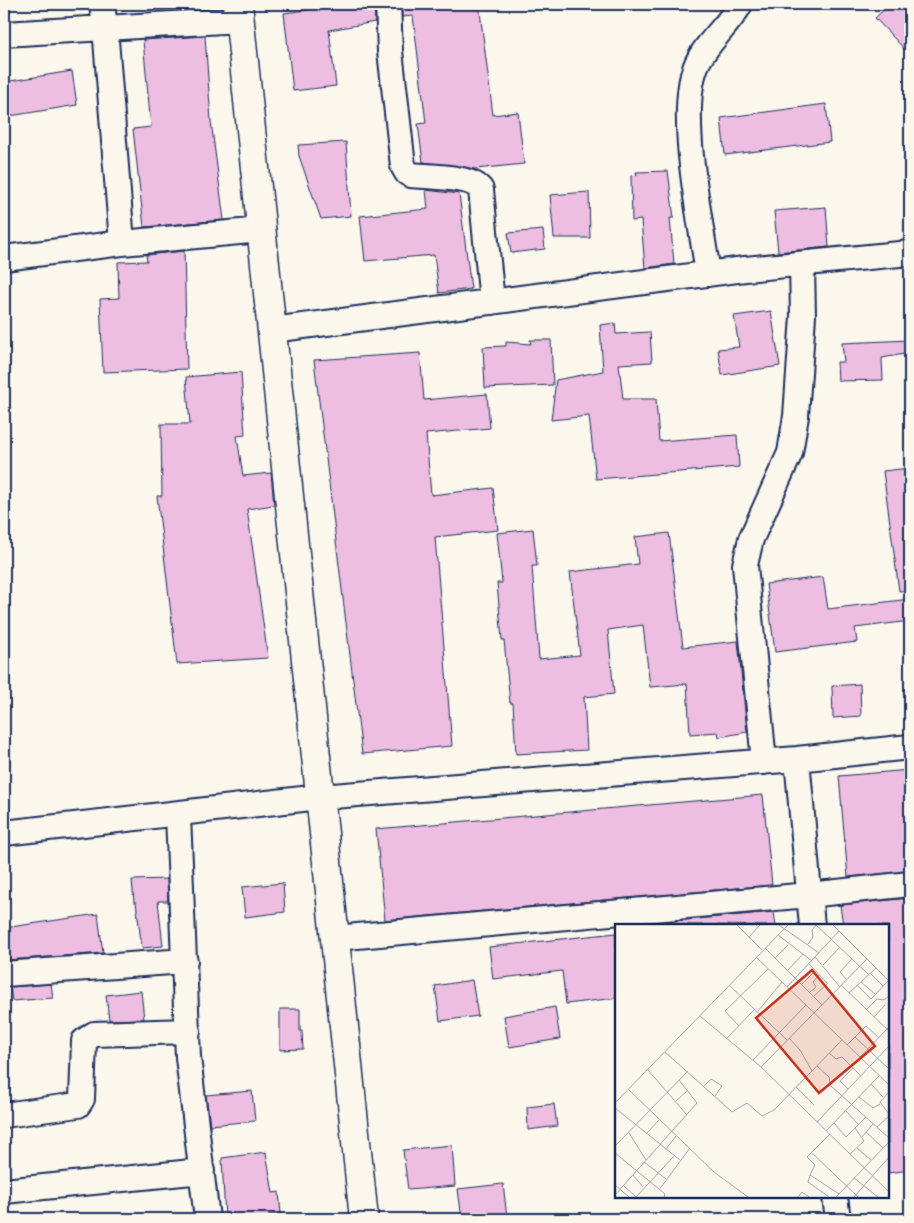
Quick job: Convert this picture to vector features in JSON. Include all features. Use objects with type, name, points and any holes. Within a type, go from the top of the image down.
[{"type":"street","points":[[388,4],[390,51],[403,166],[407,173],[411,175],[468,181],[479,185],[492,302]]},
{"type":"street","points":[[708,274],[692,160],[688,101],[697,63],[740,4]]},
{"type":"street","points":[[4,34],[104,15],[239,12],[364,1219]]},
{"type":"street","points":[[104,15],[122,243]]},
{"type":"street","points":[[4,258],[122,243],[262,230]]},
{"type":"street","points":[[272,330],[708,274],[910,253]]},
{"type":"street","points":[[764,762],[745,565],[751,540],[790,453],[796,416],[803,316],[802,264]]},
{"type":"street","points":[[4,833],[178,815],[320,797],[764,762],[910,748]]},
{"type":"street","points":[[797,759],[812,924]]},
{"type":"street","points":[[178,815],[188,1057],[207,1219]]},
{"type":"street","points":[[335,938],[809,895],[910,884]]},
{"type":"street","points":[[4,974],[185,961]]},
{"type":"street","points":[[4,1115],[78,1105],[82,1099],[84,1041],[94,1034],[188,1031]]},
{"type":"street","points":[[4,1191],[202,1171]]},
{"type":"street","points":[[836,1198],[838,1219]]},
{"type":"building","points":[[336,4],[374,4],[375,22],[329,30],[336,86],[293,91],[284,13],[336,6]]},
{"type":"building","points":[[402,4],[479,4],[493,115],[518,112],[524,164],[475,169],[423,162],[418,124],[426,123],[413,16],[402,17]]},
{"type":"building","points":[[890,4],[910,4],[910,55],[875,18]]},
{"type":"building","points":[[205,36],[211,121],[224,220],[144,227],[133,129],[151,127],[143,40]]},
{"type":"building","points":[[72,71],[77,105],[4,117],[4,82]]},
{"type":"building","points":[[826,104],[830,142],[725,155],[721,118]]},
{"type":"building","points":[[346,142],[351,216],[321,219],[299,156],[298,145]]},
{"type":"building","points":[[668,171],[674,218],[670,218],[674,264],[645,268],[641,220],[632,221],[631,176],[637,175],[636,172]]},
{"type":"building","points":[[426,190],[459,194],[471,289],[439,293],[434,255],[365,261],[360,216],[428,209]]},
{"type":"building","points":[[589,192],[590,238],[554,238],[550,195]]},
{"type":"building","points":[[826,207],[829,247],[778,252],[774,211]]},
{"type":"building","points":[[543,230],[545,249],[511,253],[508,233]]},
{"type":"building","points":[[184,251],[187,369],[103,372],[100,299],[119,298],[118,262],[147,261],[146,255]]},
{"type":"building","points":[[771,311],[780,366],[722,375],[718,349],[739,347],[734,316]]},
{"type":"building","points":[[615,323],[616,334],[650,332],[652,362],[619,364],[623,399],[656,399],[659,441],[737,435],[739,467],[596,479],[589,416],[551,420],[556,380],[603,371],[600,325]]},
{"type":"building","points":[[530,340],[551,340],[553,385],[485,388],[483,347],[506,346],[506,342],[531,344]]},
{"type":"building","points":[[910,340],[910,353],[882,358],[883,380],[838,381],[837,362],[844,362],[842,343]]},
{"type":"building","points":[[420,353],[424,400],[487,394],[490,428],[426,434],[431,495],[493,488],[498,530],[435,537],[452,746],[362,754],[314,360]]},
{"type":"building","points":[[241,372],[245,435],[237,436],[243,476],[271,473],[274,505],[247,509],[268,658],[177,664],[157,496],[162,496],[161,424],[190,424],[186,377]]},
{"type":"building","points":[[910,468],[910,590],[899,591],[883,471]]},
{"type":"building","points":[[533,529],[537,566],[532,566],[539,659],[580,655],[570,572],[638,564],[635,537],[669,533],[683,647],[738,641],[747,732],[719,737],[718,732],[690,734],[687,684],[650,687],[643,625],[608,630],[614,694],[584,697],[587,750],[516,754],[513,703],[510,703],[497,583],[502,583],[497,533]]},
{"type":"building","points":[[823,577],[828,609],[910,599],[910,621],[855,628],[857,642],[775,652],[766,584]]},
{"type":"building","points":[[860,684],[861,716],[833,718],[832,686]]},
{"type":"building","points":[[910,770],[910,871],[848,877],[839,776]]},
{"type":"building","points":[[763,795],[772,885],[385,920],[376,829]]},
{"type":"building","points":[[167,879],[168,901],[158,901],[163,946],[142,948],[132,880]]},
{"type":"building","points":[[283,883],[285,912],[245,917],[242,887]]},
{"type":"building","points":[[910,898],[910,1170],[889,1173],[889,924],[843,924],[840,905]]},
{"type":"building","points":[[774,912],[776,924],[642,924]]},
{"type":"building","points":[[98,914],[103,953],[7,960],[4,928]]},
{"type":"building","points":[[615,933],[615,998],[566,1004],[562,971],[493,979],[489,947]]},
{"type":"building","points":[[472,980],[478,1016],[440,1021],[435,986]]},
{"type":"building","points":[[51,984],[53,998],[12,1001],[10,987]]},
{"type":"building","points":[[141,991],[144,1019],[109,1020],[106,995]]},
{"type":"building","points":[[555,1007],[560,1039],[509,1047],[504,1016]]},
{"type":"building","points":[[280,1009],[300,1009],[300,1031],[302,1031],[303,1049],[280,1050]]},
{"type":"building","points":[[252,1091],[255,1121],[210,1125],[206,1095]]},
{"type":"building","points":[[554,1104],[557,1126],[528,1130],[527,1107]]},
{"type":"building","points":[[452,1145],[455,1186],[408,1190],[403,1150]]},
{"type":"building","points":[[266,1152],[273,1193],[279,1192],[281,1214],[269,1215],[269,1219],[225,1219],[222,1158]]},
{"type":"building","points":[[503,1184],[507,1217],[462,1219],[458,1189]]}]
